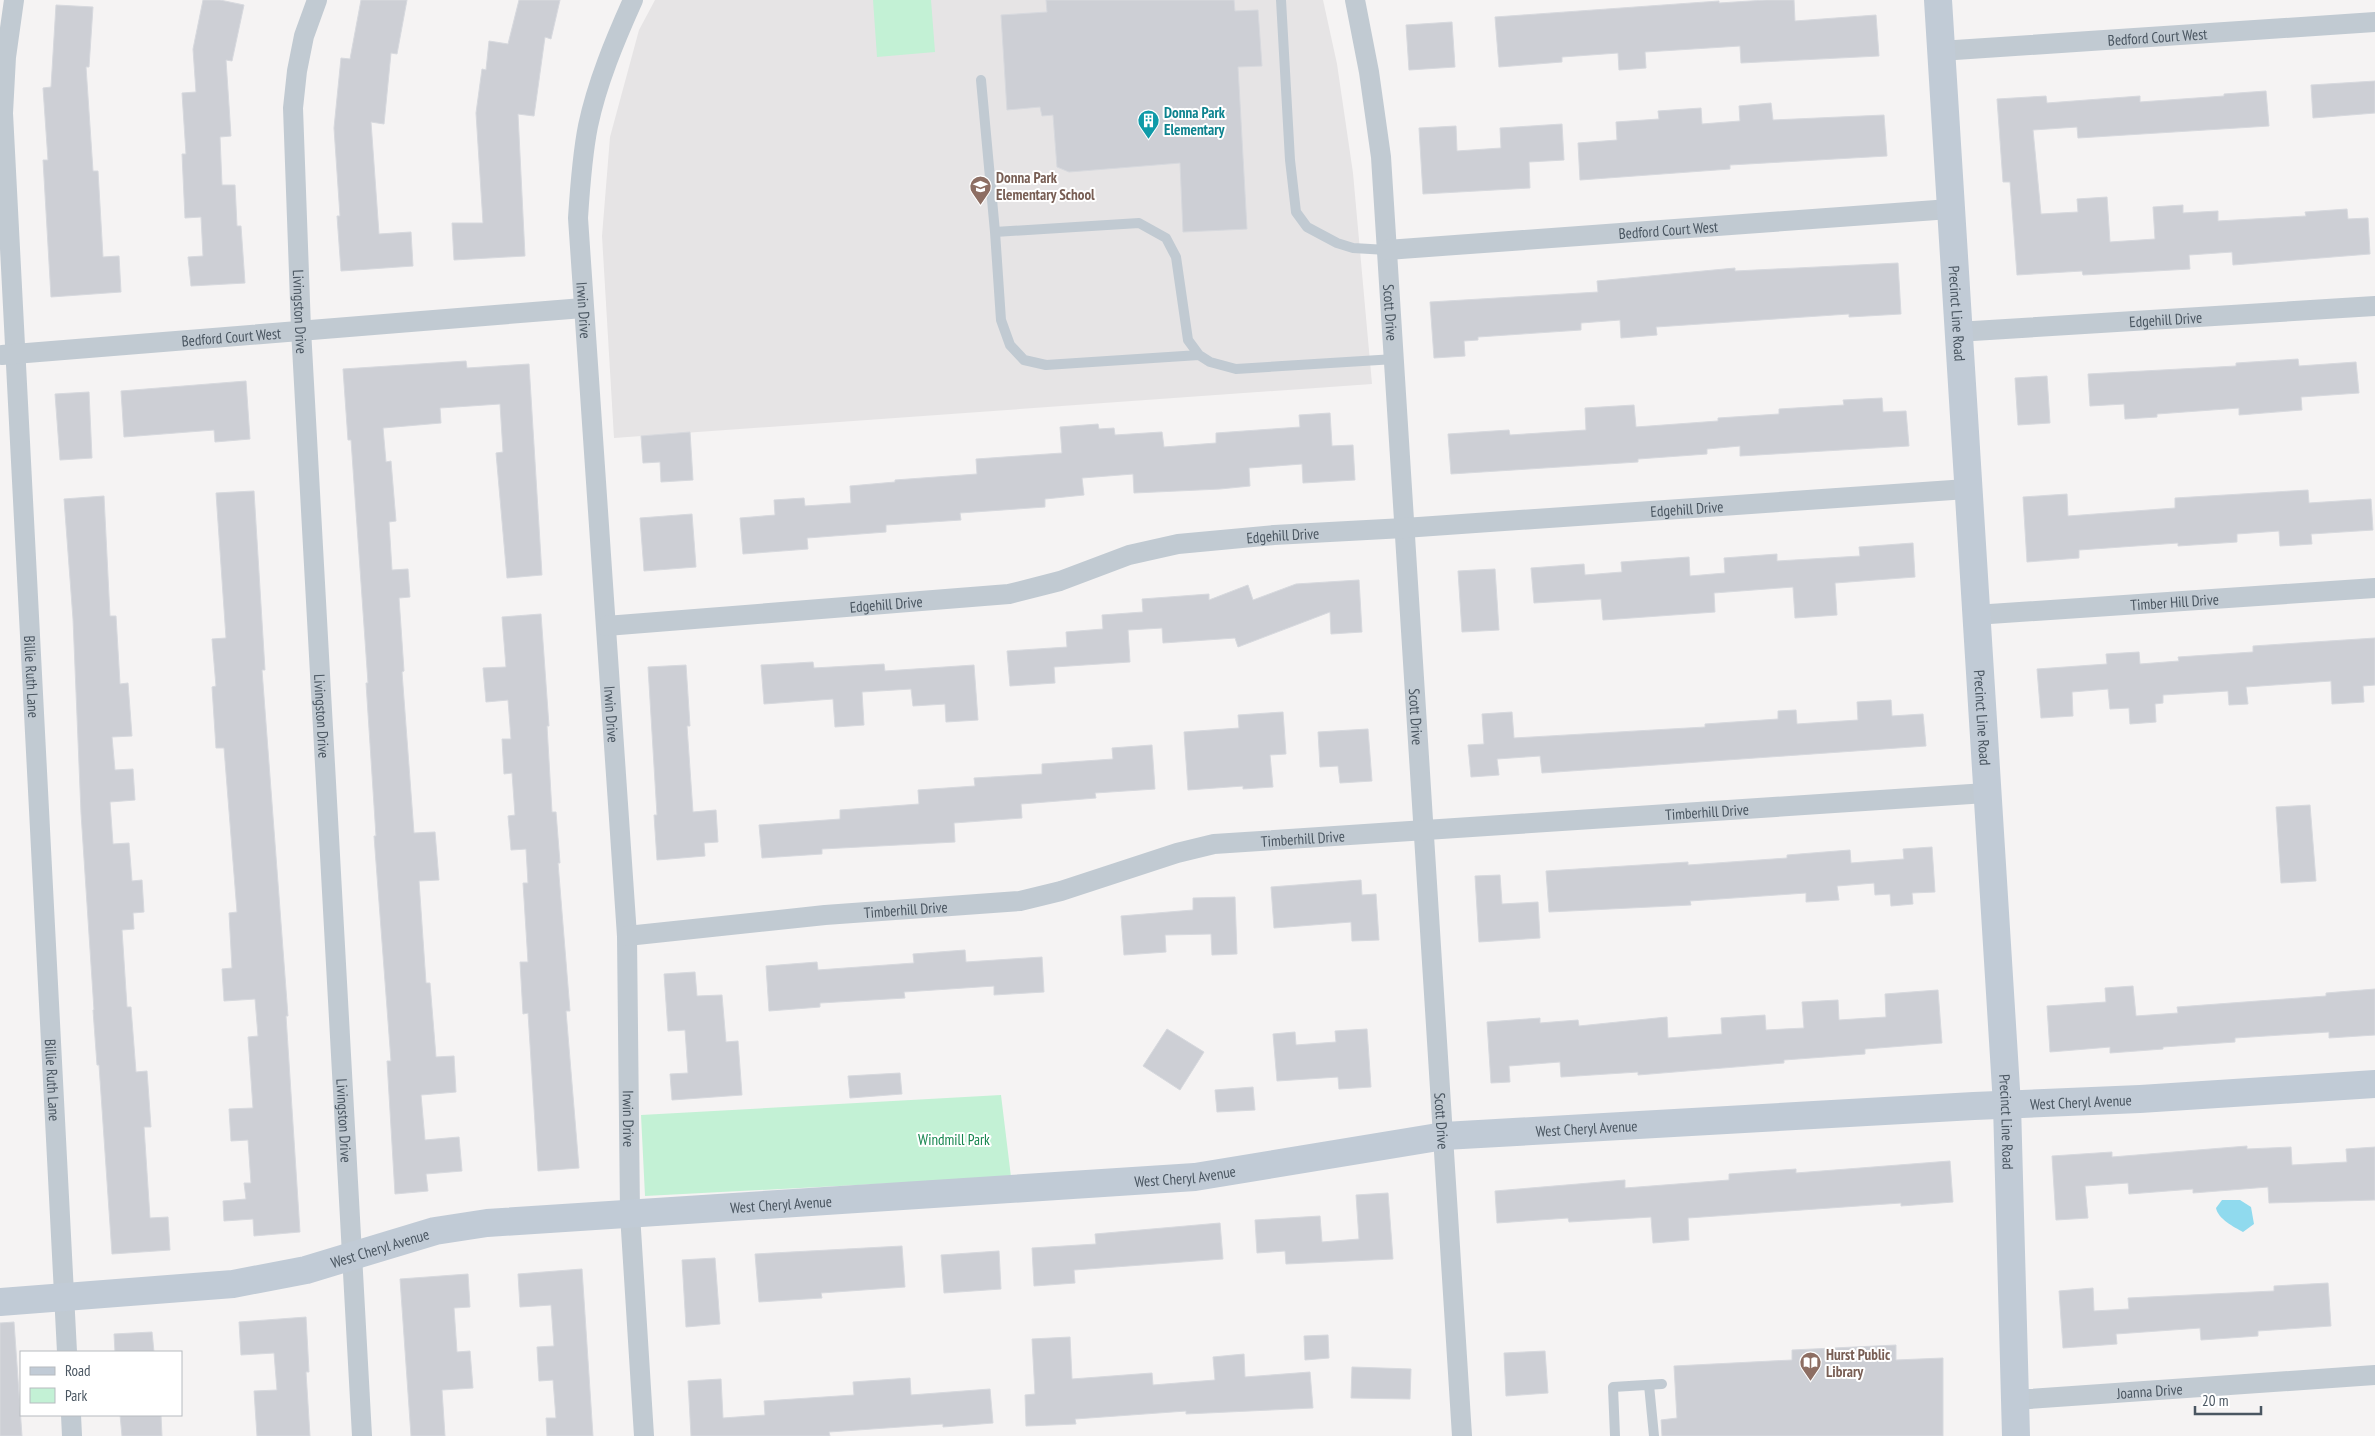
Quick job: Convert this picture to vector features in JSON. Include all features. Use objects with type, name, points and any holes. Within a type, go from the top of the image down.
[{"type":"street","name":"Billie Ruth Lane","points":[[14,0],[6,57],[3,113],[7,354],[67,1351]]},
{"type":"street","name":"Livingston Drive","points":[[316,0],[304,36],[297,70],[294,108],[301,329],[362,1436]]},
{"type":"street","name":"Irwin Drive","points":[[633,0],[603,73],[588,126],[578,218],[627,936],[630,1214],[644,1436]]},
{"type":"street","name":"Scott Drive","points":[[1355,0],[1369,72],[1381,157],[1462,1436]]},
{"type":"street","name":"Precinct Line Road","points":[[1938,0],[1986,793],[2008,1105],[2016,1436]]},
{"type":"street","name":"Bedford Court West","points":[[1940,51],[2375,22]]},
{"type":"street","name":"Bedford Court West","points":[[1387,250],[1950,209]]},
{"type":"street","name":"Edgehill Drive","points":[[1957,332],[2375,306]]},
{"type":"street","name":"Bedford Court West","points":[[7,354],[301,329],[583,308]]},
{"type":"street","name":"Edgehill Drive","points":[[606,626],[1009,594],[1060,581],[1130,555],[1178,544],[1274,535],[1404,528],[1967,489]]},
{"type":"street","name":"Timber Hill Drive","points":[[1975,614],[2375,588]]},
{"type":"street","name":"Timberhill Drive","points":[[627,936],[825,915],[1020,901],[1061,891],[1176,853],[1214,844],[1986,793]]},
{"type":"street","name":"West Cheryl Avenue","points":[[0,1302],[232,1284],[306,1270],[351,1255],[435,1232],[487,1223],[1195,1177],[1444,1136],[2008,1105],[2140,1100],[2375,1084]]},
{"type":"street","name":"Joanna Drive","points":[[2014,1400],[2375,1375]]},
{"type":"street","points":[[71,1416],[72,1436]]},
{"type":"lane","points":[[1280,0],[1290,160],[1296,212],[1307,227],[1337,243],[1353,248],[1387,250]]},
{"type":"lane","points":[[980,80],[996,232],[1001,320],[1010,345],[1024,360],[1046,366],[1198,355]]},
{"type":"lane","points":[[996,232],[1139,223],[1166,238],[1176,257],[1188,340],[1198,355],[1210,362],[1236,369],[1395,359]]},
{"type":"lane","points":[[1615,1436],[1613,1387],[1662,1384]]},
{"type":"lane","points":[[1649,1385],[1654,1436]]},
{"type":"shaded area","name":"Donna Park Elementary School","points":[[655,0],[1323,0],[1337,64],[1353,173],[1372,384],[614,438],[602,236],[610,137],[639,30]]},
{"type":"green space","points":[[873,0],[931,0],[935,52],[877,57]]},
{"type":"green space","name":"Windmill Park","points":[[1001,1095],[1011,1177],[645,1196],[641,1115]]},
{"type":"water","points":[[2222,1200],[2240,1200],[2251,1207],[2254,1224],[2243,1232],[2227,1222],[2220,1216],[2216,1208]]},
{"type":"building","points":[[203,0],[220,0],[244,5],[232,61],[226,60],[231,136],[220,137],[222,185],[235,185],[237,226],[241,226],[245,283],[191,286],[188,257],[203,256],[201,217],[185,218],[182,154],[186,154],[182,93],[196,92],[193,49]]},
{"type":"building","points":[[361,0],[407,0],[397,54],[391,53],[384,124],[371,122],[379,234],[411,232],[413,266],[341,271],[337,216],[340,216],[334,128],[341,58],[350,59]]},
{"type":"building","points":[[519,0],[560,0],[551,39],[545,37],[534,116],[518,114],[525,256],[454,260],[452,223],[483,223],[476,113],[482,69],[486,70],[489,41],[508,44]]},
{"type":"building","name":"Donna Park Elementary","points":[[1046,0],[1234,0],[1235,11],[1258,10],[1262,66],[1238,67],[1247,229],[1183,232],[1180,163],[1069,172],[1057,167],[1053,115],[1042,116],[1040,107],[1007,110],[1001,15],[1047,12]]},
{"type":"building","points":[[1794,0],[1795,21],[1876,15],[1879,56],[1741,63],[1740,46],[1645,52],[1646,68],[1619,70],[1618,53],[1562,57],[1562,62],[1499,67],[1495,17],[1719,1],[1719,3]]},
{"type":"building","points":[[56,5],[93,7],[89,67],[86,67],[93,171],[98,171],[103,257],[119,256],[121,292],[51,297],[43,160],[48,160],[43,88],[51,87]]},
{"type":"building","points":[[1452,22],[1455,67],[1409,70],[1406,25]]},
{"type":"building","points":[[2375,81],[2375,113],[2313,118],[2311,85]]},
{"type":"building","points":[[2266,91],[2269,126],[2078,138],[2077,127],[2033,130],[2041,214],[2078,212],[2077,199],[2107,197],[2110,242],[2155,239],[2153,207],[2183,205],[2183,213],[2218,211],[2218,221],[2306,216],[2305,212],[2347,209],[2348,219],[2368,218],[2370,254],[2233,265],[2232,252],[2189,255],[2190,269],[2083,275],[2082,271],[2017,275],[2010,182],[2003,182],[1997,99],[2046,96],[2047,103],[2140,96],[2140,102]]},
{"type":"building","points":[[1771,103],[1773,120],[1884,115],[1887,156],[1730,165],[1730,169],[1580,180],[1578,143],[1617,140],[1616,122],[1659,119],[1658,111],[1701,108],[1702,124],[1740,121],[1739,106]]},
{"type":"building","points":[[1562,124],[1564,160],[1529,162],[1530,188],[1423,194],[1419,128],[1456,126],[1457,151],[1501,148],[1500,128]]},
{"type":"building","points":[[1898,263],[1901,314],[1849,317],[1849,314],[1656,327],[1657,335],[1621,338],[1620,320],[1581,323],[1581,330],[1478,337],[1478,340],[1464,341],[1465,356],[1434,358],[1430,302],[1598,292],[1597,281],[1735,268],[1735,271]]},
{"type":"building","points":[[2298,359],[2299,366],[2356,362],[2359,393],[2301,397],[2302,410],[2239,415],[2239,408],[2157,414],[2157,417],[2125,419],[2124,404],[2090,406],[2088,374],[2236,366],[2236,363]]},
{"type":"building","points":[[466,361],[467,368],[529,364],[542,575],[507,578],[496,453],[503,452],[500,404],[440,408],[441,423],[383,428],[386,462],[391,461],[396,521],[389,522],[392,570],[408,569],[410,597],[399,598],[404,671],[402,672],[414,833],[435,832],[439,880],[419,881],[426,983],[430,983],[436,1057],[454,1056],[456,1092],[421,1095],[425,1140],[459,1137],[462,1171],[426,1174],[428,1191],[395,1194],[387,1061],[391,1061],[374,836],[376,836],[366,683],[368,683],[351,440],[348,440],[343,369]]},
{"type":"building","points":[[2047,376],[2050,423],[2018,425],[2015,378]]},
{"type":"building","points":[[246,381],[250,439],[215,442],[214,430],[124,437],[121,391]]},
{"type":"building","points":[[89,392],[92,458],[60,460],[55,394]]},
{"type":"building","points":[[1882,398],[1883,412],[1906,411],[1909,446],[1740,456],[1740,446],[1707,449],[1707,454],[1638,459],[1638,462],[1451,474],[1448,434],[1509,430],[1510,435],[1586,430],[1585,408],[1634,405],[1636,427],[1718,421],[1718,418],[1779,414],[1779,409],[1844,405],[1843,400]]},
{"type":"building","points":[[1330,413],[1332,446],[1353,445],[1355,480],[1303,483],[1302,464],[1249,468],[1250,486],[1220,489],[1134,493],[1133,474],[1082,478],[1084,495],[1045,499],[1045,507],[960,513],[961,520],[886,525],[886,532],[807,538],[808,549],[743,554],[740,518],[775,515],[774,500],[804,498],[805,506],[851,503],[850,486],[895,482],[895,480],[977,474],[976,459],[1062,453],[1060,427],[1098,424],[1099,429],[1114,428],[1115,435],[1162,432],[1164,447],[1216,443],[1216,433],[1300,427],[1299,415]]},
{"type":"building","points":[[690,432],[693,480],[661,482],[660,462],[643,463],[641,436]]},
{"type":"building","points":[[2308,490],[2309,503],[2371,499],[2373,530],[2311,534],[2312,544],[2280,546],[2279,531],[2237,534],[2237,542],[2178,546],[2178,543],[2079,550],[2079,558],[2027,562],[2023,497],[2067,494],[2068,516],[2175,508],[2175,498]]},
{"type":"building","points":[[254,491],[265,670],[262,670],[288,1016],[286,1016],[300,1232],[254,1236],[253,1219],[224,1221],[223,1201],[246,1199],[244,1183],[251,1183],[248,1140],[231,1141],[229,1109],[253,1108],[248,1037],[258,1036],[255,999],[224,1001],[222,969],[232,968],[229,913],[237,912],[224,748],[216,748],[212,687],[216,686],[212,639],[226,638],[216,493]]},
{"type":"building","points":[[104,496],[110,616],[116,616],[120,684],[128,683],[132,736],[112,737],[115,770],[133,769],[135,800],[110,802],[113,844],[129,843],[132,881],[142,880],[144,912],[133,913],[134,929],[122,930],[127,1007],[131,1007],[136,1072],[147,1071],[151,1127],[144,1127],[150,1218],[168,1217],[170,1250],[112,1254],[99,1065],[97,1065],[93,1010],[81,813],[73,619],[64,499]]},
{"type":"building","points":[[692,514],[696,567],[644,571],[640,518]]},
{"type":"building","points":[[1913,543],[1915,577],[1835,583],[1837,615],[1795,618],[1793,587],[1714,593],[1715,612],[1603,620],[1601,599],[1534,603],[1531,568],[1584,564],[1585,575],[1622,572],[1621,562],[1689,557],[1690,576],[1725,573],[1724,558],[1777,554],[1777,561],[1860,556],[1859,547]]},
{"type":"building","points":[[1495,569],[1499,630],[1462,632],[1458,571]]},
{"type":"building","points":[[1359,580],[1362,632],[1331,634],[1330,612],[1238,647],[1235,638],[1163,643],[1162,628],[1128,630],[1130,662],[1054,667],[1055,683],[1010,686],[1007,651],[1067,647],[1066,632],[1103,629],[1102,615],[1143,612],[1142,599],[1209,594],[1209,600],[1248,585],[1253,600],[1296,584]]},
{"type":"building","points":[[541,614],[549,726],[547,726],[552,812],[556,812],[560,863],[558,863],[570,1011],[566,1011],[579,1168],[538,1171],[528,1013],[523,1014],[520,962],[528,962],[523,883],[528,883],[526,849],[511,850],[508,816],[515,815],[512,773],[504,774],[502,739],[511,739],[508,700],[486,702],[483,668],[506,667],[502,617]]},
{"type":"building","points":[[2375,638],[2375,685],[2363,686],[2364,702],[2332,704],[2331,681],[2246,687],[2248,704],[2229,705],[2228,691],[2163,695],[2163,703],[2155,704],[2156,722],[2130,724],[2129,708],[2110,709],[2108,689],[2072,692],[2073,716],[2041,718],[2037,669],[2107,664],[2106,654],[2139,652],[2140,664],[2179,661],[2178,657],[2253,652],[2253,646]]},
{"type":"building","points":[[813,662],[814,668],[884,664],[885,671],[974,665],[978,720],[946,722],[945,704],[913,706],[911,689],[862,692],[864,725],[835,727],[833,699],[764,704],[761,665]]},
{"type":"building","points":[[686,665],[690,726],[687,726],[693,812],[716,810],[718,842],[704,843],[705,856],[657,860],[654,815],[657,815],[648,667]]},
{"type":"building","points":[[1891,700],[1892,716],[1923,714],[1926,746],[1542,773],[1540,756],[1497,759],[1499,775],[1471,777],[1468,745],[1484,744],[1482,714],[1512,712],[1514,738],[1705,727],[1705,724],[1778,719],[1778,711],[1796,710],[1797,724],[1858,720],[1857,702]]},
{"type":"building","points":[[1283,712],[1286,754],[1270,755],[1273,787],[1243,789],[1243,786],[1188,790],[1184,732],[1239,728],[1238,715]]},
{"type":"building","points":[[1368,729],[1372,781],[1340,783],[1338,766],[1320,767],[1318,732]]},
{"type":"building","points":[[1152,745],[1155,789],[1095,793],[1096,798],[1021,804],[1022,818],[954,823],[955,842],[822,849],[822,854],[762,858],[759,825],[840,819],[840,810],[919,804],[918,790],[975,786],[974,778],[1042,774],[1042,764],[1113,759],[1112,748]]},
{"type":"building","points":[[2310,805],[2316,881],[2281,883],[2276,807]]},
{"type":"building","points":[[1932,847],[1935,892],[1912,893],[1913,904],[1891,906],[1890,894],[1875,895],[1874,883],[1837,886],[1839,900],[1806,902],[1806,893],[1690,901],[1691,905],[1549,912],[1546,871],[1688,862],[1688,865],[1787,858],[1787,855],[1850,850],[1851,863],[1904,859],[1903,849]]},
{"type":"building","points":[[1500,875],[1502,904],[1538,902],[1540,938],[1479,942],[1475,876]]},
{"type":"building","points":[[1361,880],[1362,895],[1376,894],[1379,940],[1352,941],[1351,922],[1274,928],[1271,887]]},
{"type":"building","points":[[1235,897],[1237,954],[1212,955],[1211,934],[1165,935],[1166,952],[1124,955],[1121,916],[1193,910],[1193,898]]},
{"type":"building","points":[[965,950],[966,962],[1042,957],[1044,992],[994,995],[994,986],[904,992],[905,998],[820,1003],[820,1007],[769,1011],[766,966],[817,962],[818,970],[914,963],[913,954]]},
{"type":"building","points":[[695,972],[697,996],[722,995],[726,1042],[738,1041],[742,1095],[672,1100],[670,1074],[688,1073],[685,1030],[668,1031],[664,974]]},
{"type":"building","points":[[2133,986],[2136,1016],[2178,1013],[2177,1007],[2326,996],[2326,993],[2375,989],[2375,1035],[2329,1038],[2329,1032],[2235,1038],[2235,1042],[2110,1053],[2110,1047],[2050,1052],[2047,1006],[2106,1002],[2105,988]]},
{"type":"building","points":[[1938,990],[1942,1043],[1865,1049],[1865,1054],[1784,1060],[1784,1063],[1638,1075],[1638,1072],[1561,1077],[1560,1062],[1509,1066],[1510,1082],[1491,1083],[1487,1022],[1540,1018],[1540,1023],[1578,1020],[1579,1026],[1667,1017],[1668,1038],[1722,1034],[1721,1018],[1765,1015],[1766,1030],[1804,1028],[1802,1002],[1838,1000],[1839,1020],[1886,1017],[1885,994]]},
{"type":"building","points":[[1167,1029],[1204,1052],[1180,1090],[1143,1066]]},
{"type":"building","points":[[1367,1029],[1371,1087],[1339,1089],[1338,1077],[1277,1081],[1273,1034],[1295,1032],[1296,1045],[1336,1042],[1335,1031]]},
{"type":"building","points":[[900,1073],[902,1094],[850,1098],[848,1076]]},
{"type":"building","points":[[1253,1087],[1255,1110],[1217,1112],[1215,1090]]},
{"type":"building","points":[[2247,1146],[2247,1149],[2291,1147],[2292,1165],[2347,1162],[2346,1149],[2375,1147],[2375,1200],[2269,1203],[2268,1187],[2193,1193],[2193,1189],[2129,1194],[2128,1183],[2085,1186],[2088,1218],[2056,1220],[2052,1156],[2112,1152],[2112,1157]]},
{"type":"building","points":[[1950,1161],[1953,1202],[1901,1206],[1901,1203],[1688,1218],[1689,1240],[1653,1243],[1651,1217],[1569,1222],[1568,1218],[1497,1223],[1495,1191],[1625,1180],[1625,1188],[1729,1180],[1729,1174],[1796,1169],[1796,1173]]},
{"type":"building","points":[[1388,1193],[1393,1259],[1286,1264],[1285,1251],[1257,1253],[1255,1220],[1320,1216],[1322,1242],[1359,1239],[1356,1195]]},
{"type":"building","points":[[1220,1223],[1223,1259],[1074,1270],[1075,1283],[1034,1286],[1032,1248],[1096,1244],[1095,1234]]},
{"type":"building","points":[[902,1246],[905,1287],[821,1293],[822,1298],[759,1302],[755,1254]]},
{"type":"building","points":[[999,1251],[1001,1289],[944,1293],[941,1255]]},
{"type":"building","points":[[715,1258],[720,1324],[686,1327],[682,1260]]},
{"type":"building","points":[[582,1269],[593,1436],[547,1436],[546,1418],[556,1418],[553,1380],[539,1381],[537,1347],[554,1346],[551,1305],[520,1307],[518,1274]]},
{"type":"building","points":[[468,1274],[470,1307],[454,1308],[457,1352],[470,1351],[473,1388],[442,1390],[445,1436],[411,1436],[400,1279]]},
{"type":"building","points":[[2328,1283],[2331,1326],[2258,1331],[2258,1336],[2201,1340],[2200,1328],[2116,1334],[2117,1344],[2063,1348],[2059,1291],[2093,1288],[2094,1311],[2129,1309],[2128,1298],[2274,1291],[2274,1286]]},
{"type":"building","points":[[306,1317],[309,1372],[306,1372],[310,1436],[257,1436],[254,1391],[277,1390],[274,1353],[241,1355],[239,1322]]},
{"type":"building","points":[[14,1322],[22,1436],[0,1436],[0,1323]]},
{"type":"building","points":[[152,1332],[154,1351],[115,1351],[114,1334]]},
{"type":"building","points":[[1328,1335],[1329,1358],[1305,1360],[1304,1336]]},
{"type":"building","points":[[1070,1337],[1072,1379],[1152,1373],[1153,1385],[1215,1380],[1213,1357],[1244,1354],[1245,1377],[1310,1372],[1313,1408],[1186,1414],[1186,1411],[1075,1419],[1076,1424],[1026,1426],[1025,1395],[1035,1394],[1032,1339]]},
{"type":"building","name":"Hurst Public Library","points":[[1896,1345],[1896,1360],[1943,1358],[1943,1436],[1662,1436],[1661,1420],[1677,1418],[1674,1366],[1792,1360],[1792,1350]]},
{"type":"building","points":[[1545,1351],[1548,1393],[1506,1396],[1504,1353]]},
{"type":"building","points":[[1352,1367],[1411,1369],[1410,1399],[1351,1398]]},
{"type":"building","points":[[910,1378],[911,1395],[990,1389],[993,1423],[943,1427],[943,1424],[829,1432],[830,1436],[691,1436],[688,1381],[721,1379],[723,1418],[765,1415],[764,1401],[854,1395],[853,1382]]},
{"type":"building","points":[[120,1416],[161,1416],[162,1436],[122,1436]]},
{"type":"place","name":"Donna Park Elementary","points":[[1148,140]]},
{"type":"place","name":"Donna Park Elementary School","points":[[980,205]]},
{"type":"place","name":"Hurst Public Library","points":[[1810,1382]]}]
